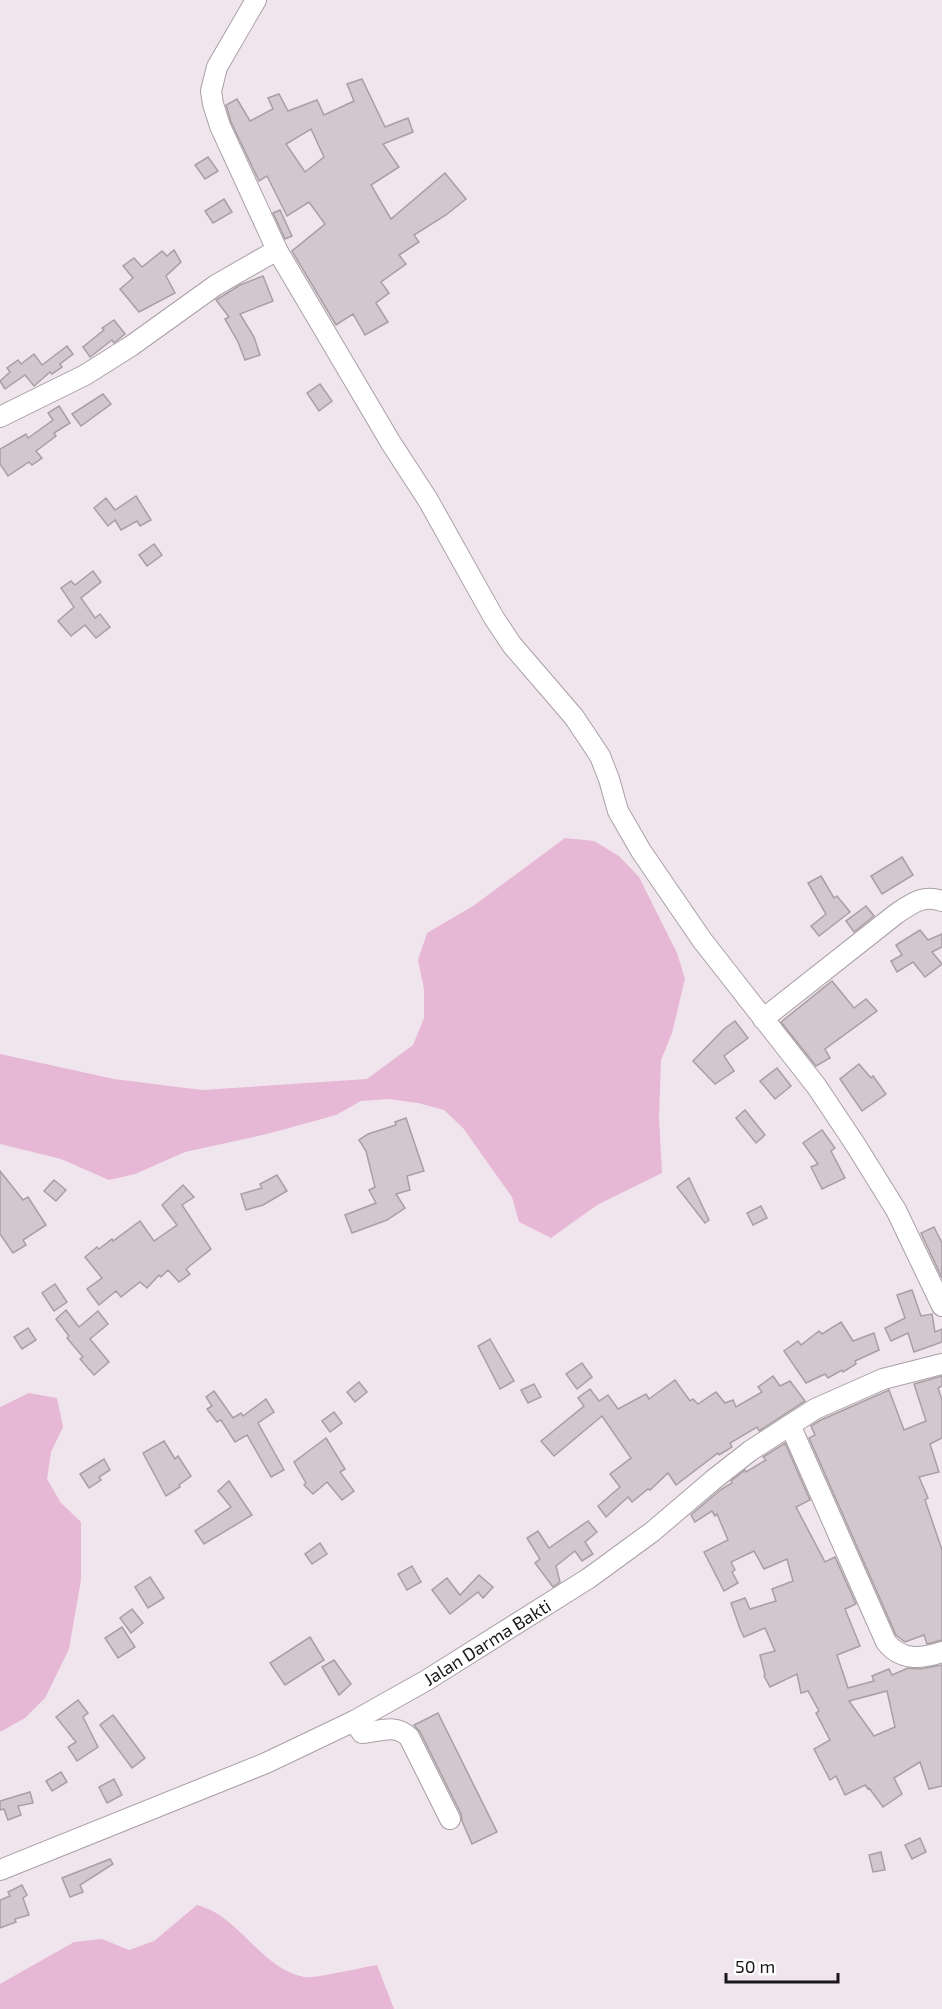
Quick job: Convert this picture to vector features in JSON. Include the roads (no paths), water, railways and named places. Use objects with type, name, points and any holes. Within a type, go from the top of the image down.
[{"type":"street","points":[[256,0],[217,67],[211,91],[220,126],[277,250],[428,500],[494,618],[512,645],[574,717],[600,756],[618,811],[631,834],[702,940],[817,1087],[855,1144],[896,1210],[942,1306]]},
{"type":"street","points":[[0,417],[85,375],[131,346],[216,285],[277,250]]},
{"type":"street","points":[[763,1019],[917,900],[926,898],[942,901]]},
{"type":"street","name":"Jalan Darma Bakti","points":[[0,1870],[266,1763],[354,1721],[427,1680],[589,1578],[652,1532],[750,1451],[790,1425],[825,1404],[883,1379],[942,1364]]},
{"type":"street","points":[[790,1425],[886,1642],[892,1649],[908,1657],[917,1658],[942,1652]]},
{"type":"street","points":[[354,1721],[362,1732],[402,1730],[409,1737],[450,1819]]}]
